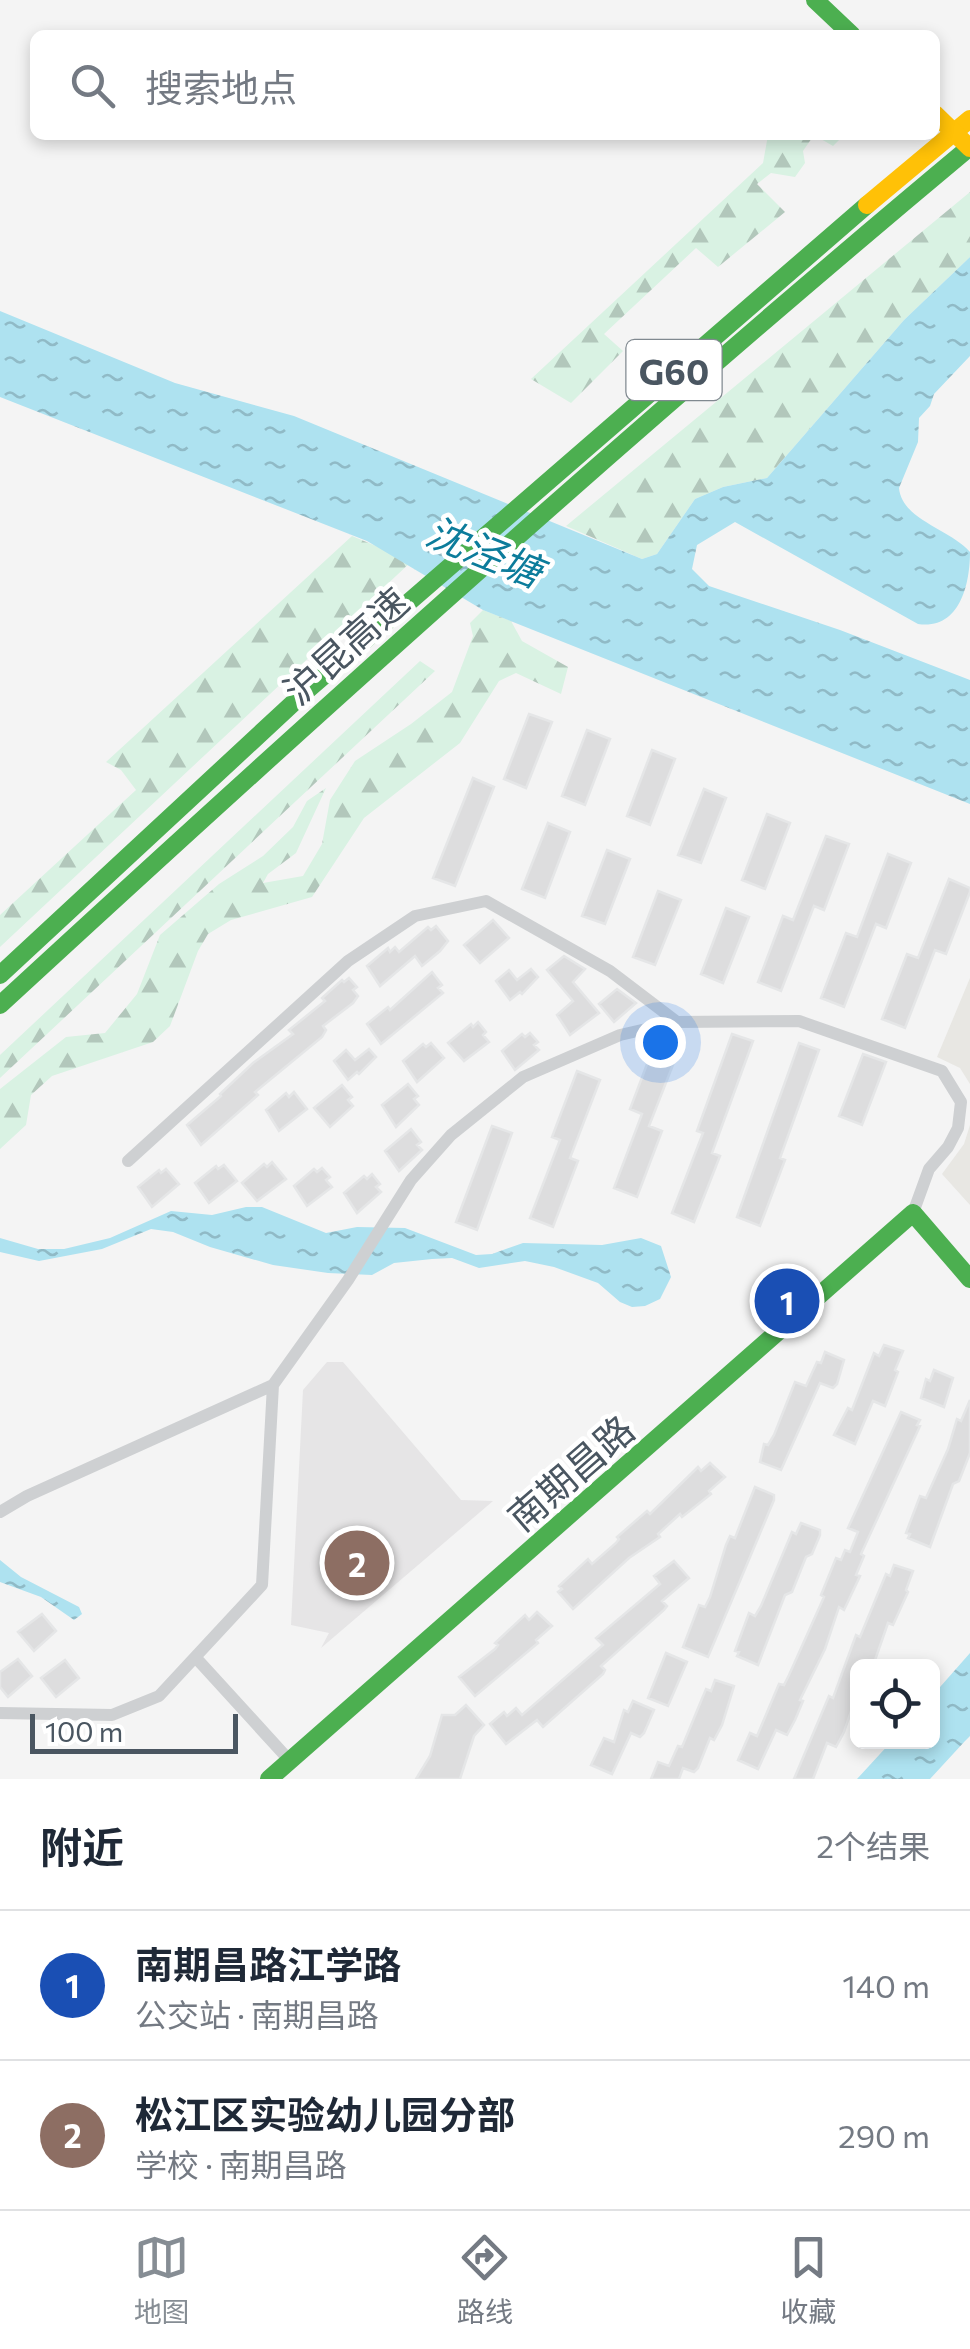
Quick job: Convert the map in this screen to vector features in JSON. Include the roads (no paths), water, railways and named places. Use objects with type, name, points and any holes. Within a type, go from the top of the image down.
[{"type":"main road","points":[[815,0],[847,30]]},
{"type":"main road","points":[[940,119],[970,148]]},
{"type":"main road","name":"沪昆高速","points":[[0,976],[382,625],[800,259],[970,119]]},
{"type":"main road","name":"沪昆高速","points":[[0,1005],[397,642],[814,276],[970,148]]},
{"type":"main road","points":[[913,1213],[970,1279]]},
{"type":"main road","name":"南期昌路","points":[[269,1779],[913,1213]]},
{"type":"street","points":[[128,1161],[348,961],[415,916],[486,901],[610,972],[678,1022]]},
{"type":"street","points":[[0,1512],[27,1496],[274,1385],[348,1280],[411,1180],[450,1135],[523,1077],[620,1035],[678,1022],[800,1021],[942,1071],[960,1102],[958,1128],[948,1147],[928,1169],[913,1213]]},
{"type":"street","points":[[0,1713],[112,1716],[159,1696],[262,1585],[274,1385]]},
{"type":"street","points":[[196,1659],[290,1761]]},
{"type":"water","name":"沈泾塘","points":[[970,257],[970,356],[934,394],[919,418],[918,442],[899,488],[909,508],[970,552],[965,590],[953,612],[944,620],[918,624],[735,522],[697,545],[692,569],[709,586],[970,680],[970,804],[483,610],[367,541],[0,397],[0,311],[175,383],[294,416],[642,559],[657,554],[695,499],[723,487],[767,478],[904,320]]},
{"type":"water","points":[[262,1207],[326,1233],[357,1227],[405,1228],[476,1255],[523,1243],[602,1245],[641,1238],[661,1246],[671,1277],[660,1299],[632,1307],[598,1283],[525,1261],[479,1268],[452,1258],[432,1259],[394,1263],[372,1275],[328,1273],[273,1265],[173,1232],[151,1229],[102,1249],[39,1261],[0,1252],[0,1238],[38,1249],[64,1249],[110,1238],[171,1211],[212,1215]]},
{"type":"water","points":[[0,1560],[21,1577],[79,1607],[82,1614],[74,1620],[41,1597],[0,1582]]},
{"type":"water","points":[[970,1653],[970,1736],[930,1779],[857,1779],[885,1749],[940,1749],[940,1687]]},
{"type":"place","name":"南期昌路江学路","points":[[787,1301]]},
{"type":"place","name":"松江区实验幼儿园分部","points":[[357,1563]]}]
